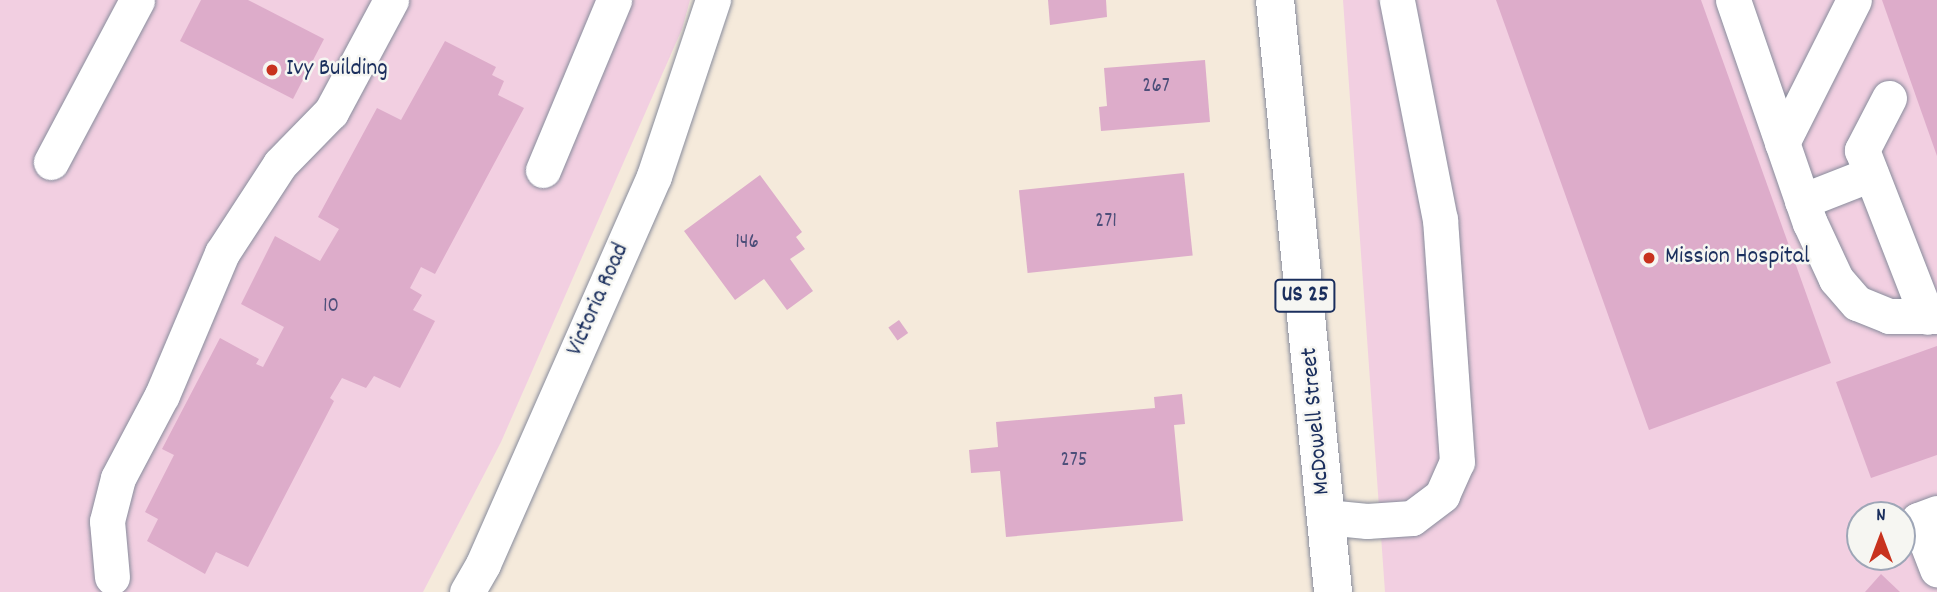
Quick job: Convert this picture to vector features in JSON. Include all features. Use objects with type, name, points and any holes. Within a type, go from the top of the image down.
[{"type":"main road","name":"McDowell Street","points":[[1275,0],[1333,592]]},
{"type":"street","points":[[51,162],[138,0]]},
{"type":"street","points":[[112,577],[107,521],[118,478],[162,395],[222,253],[279,164],[331,113],[391,0]]},
{"type":"street","points":[[543,170],[614,0]]},
{"type":"street","name":"Victoria Road","points":[[467,592],[489,551],[654,176],[713,0]]},
{"type":"street","points":[[1326,517],[1367,521],[1412,518],[1442,495],[1457,462],[1440,220],[1397,0]]},
{"type":"street","points":[[1733,0],[1802,201],[1836,279],[1857,303],[1889,316],[1932,316],[1862,150],[1889,98]]},
{"type":"street","points":[[1782,143],[1854,0]]},
{"type":"street","points":[[1802,201],[1871,174]]},
{"type":"street","points":[[1937,513],[1918,520],[1937,569]]},
{"type":"shaded area","points":[[0,0],[690,0],[682,29],[501,442],[423,592],[0,592]]},
{"type":"shaded area","name":"Mission Hospital","points":[[1343,0],[1937,0],[1937,592],[1385,592]]},
{"type":"building","name":"Ivy Building","points":[[201,0],[248,0],[324,39],[293,99],[180,41]]},
{"type":"building","points":[[1048,0],[1106,0],[1107,17],[1050,25]]},
{"type":"building","points":[[1496,0],[1701,0],[1831,363],[1649,430]]},
{"type":"building","points":[[1882,0],[1937,0],[1937,156]]},
{"type":"building","points":[[445,41],[496,67],[492,75],[504,81],[498,95],[524,108],[435,274],[421,267],[410,288],[422,295],[413,310],[435,321],[400,388],[374,376],[366,388],[342,378],[330,398],[334,401],[248,567],[216,552],[205,574],[147,541],[158,519],[145,512],[174,455],[162,449],[220,338],[259,359],[256,364],[263,367],[284,327],[241,304],[275,236],[320,261],[339,229],[318,217],[377,108],[401,120]]},
{"type":"building","points":[[1205,60],[1210,122],[1101,131],[1099,107],[1107,106],[1104,68]]},
{"type":"building","points":[[1184,173],[1193,256],[1028,273],[1019,190]]},
{"type":"building","points":[[760,175],[802,232],[796,237],[805,249],[790,259],[813,291],[787,310],[764,279],[735,300],[684,231]]},
{"type":"building","points":[[899,320],[908,333],[898,341],[888,327]]},
{"type":"building","points":[[1937,346],[1937,455],[1871,478],[1836,382]]},
{"type":"building","points":[[1182,394],[1185,424],[1174,425],[1183,521],[1006,537],[1000,471],[971,473],[969,450],[998,447],[996,422],[1155,408],[1154,397]]},
{"type":"building","points":[[1881,574],[1900,592],[1865,592]]},
{"type":"place","name":"Ivy Building","points":[[272,70]]},
{"type":"place","name":"Mission Hospital","points":[[1649,258]]}]
